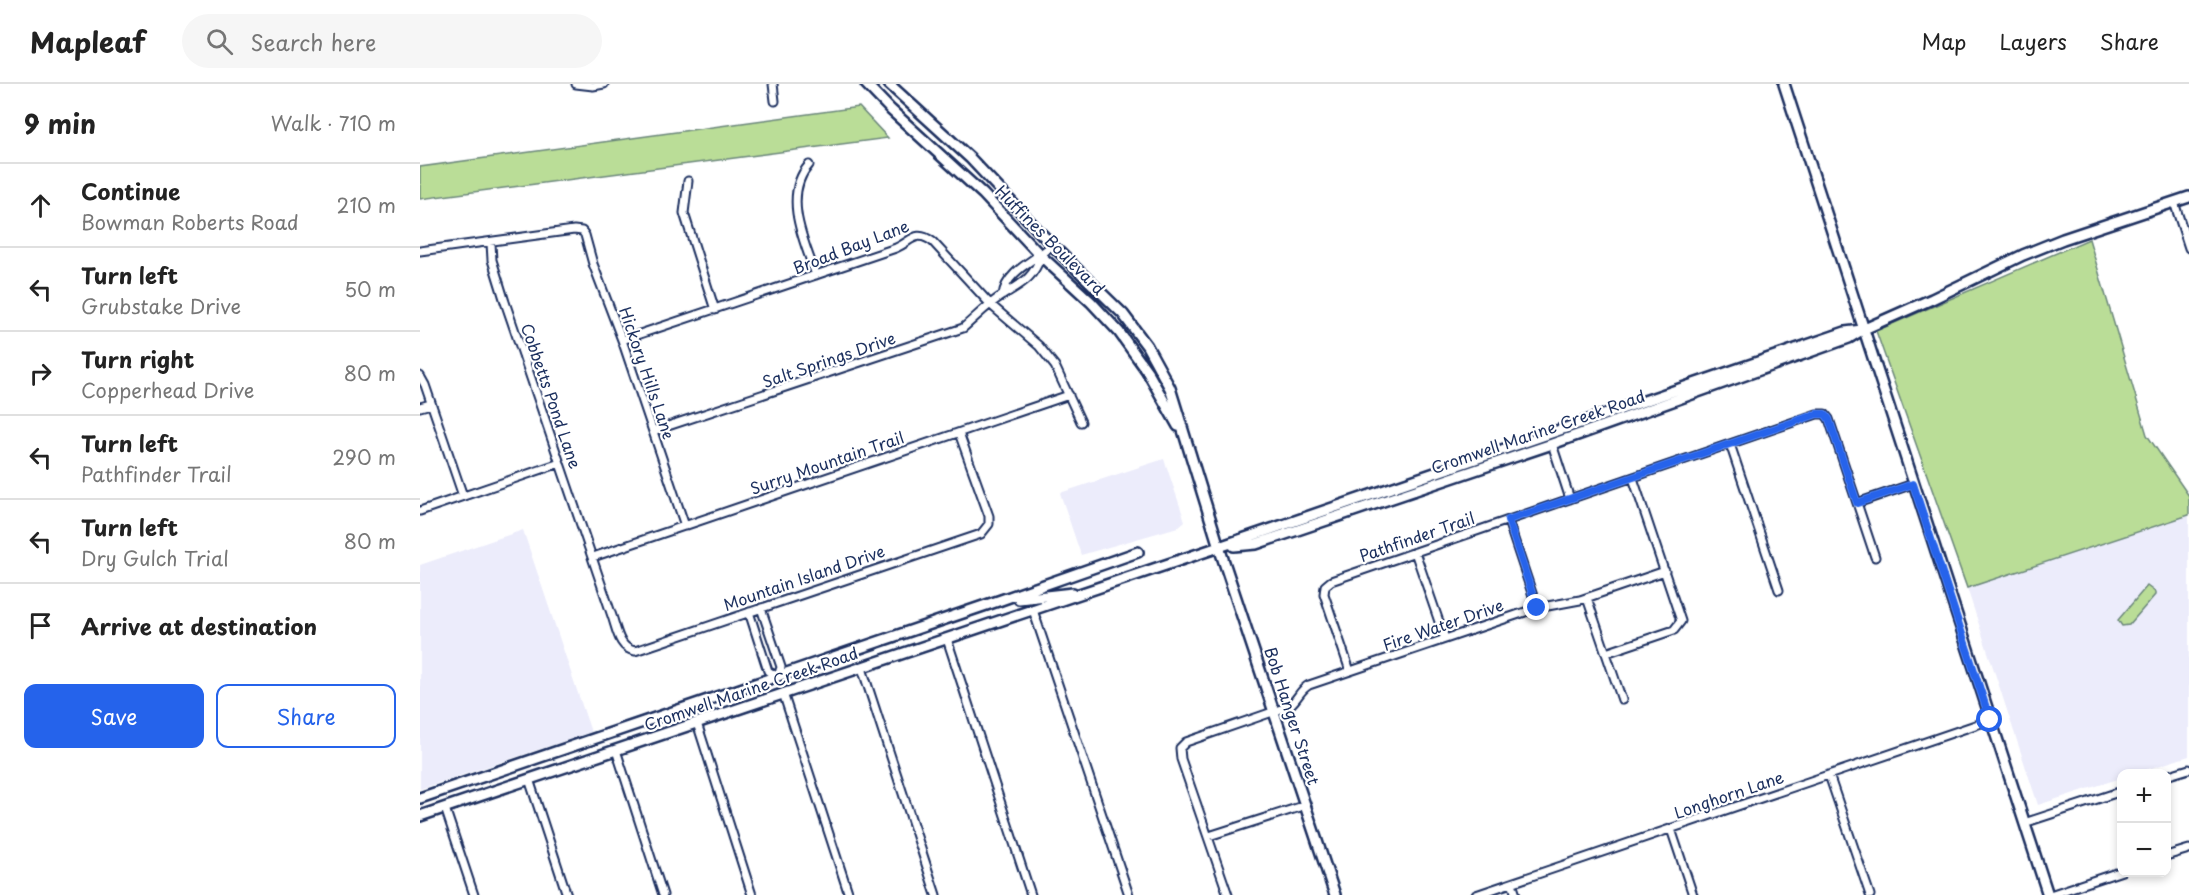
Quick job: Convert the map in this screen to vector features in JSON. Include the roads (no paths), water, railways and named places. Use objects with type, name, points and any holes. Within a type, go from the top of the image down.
[{"type":"main road","name":"Huffines Boulevard","points":[[866,84],[891,110],[983,194],[1041,256],[1091,302],[1119,332],[1147,371],[1185,438]]},
{"type":"main road","name":"Huffines Boulevard","points":[[889,84],[978,166],[1052,245],[1123,314],[1147,346],[1170,388],[1219,547]]},
{"type":"main road","points":[[1784,84],[1862,330],[2049,895]]},
{"type":"main road","name":"Cromwell Marine Creek Road","points":[[1219,547],[1256,544],[1551,444],[1849,339],[1862,330],[2033,250],[2189,197]]},
{"type":"main road","name":"Cromwell Marine Creek Road","points":[[420,816],[1091,591],[1845,332],[1862,330]]},
{"type":"main road","name":"Bob Hanger Street","points":[[1219,547],[1335,895]]},
{"type":"main road","name":"Cromwell Marine Creek Road","points":[[420,798],[1138,552]]},
{"type":"main road","name":"Cromwell Marine Creek Road","points":[[1001,600],[1091,591]]},
{"type":"main road","points":[[778,677],[783,693]]},
{"type":"main road","points":[[523,764],[529,780]]},
{"type":"street","points":[[576,84],[593,86],[604,84]]},
{"type":"street","points":[[773,84],[775,101]]},
{"type":"street","points":[[809,165],[801,174],[796,189],[800,230],[816,275]]},
{"type":"street","points":[[688,181],[684,213],[715,310]]},
{"type":"street","points":[[2174,202],[2189,248]]},
{"type":"street","name":"Hickory Hills Lane","points":[[491,243],[574,230],[582,231],[588,240],[593,264],[622,340],[685,526]]},
{"type":"street","name":"Broad Bay Lane","points":[[622,340],[896,248],[919,235],[933,242],[991,305],[1039,346],[1055,366],[1081,422]]},
{"type":"street","points":[[420,251],[491,243]]},
{"type":"street","name":"Cobbetts Pond Lane","points":[[491,243],[492,260],[505,302],[593,557]]},
{"type":"street","name":"Salt Springs Drive","points":[[1003,295],[1004,285],[1027,263],[1041,256],[1052,245]]},
{"type":"street","name":"Salt Springs Drive","points":[[653,431],[963,328],[1003,295],[1014,290],[1035,271],[1041,256]]},
{"type":"street","points":[[420,376],[463,496]]},
{"type":"street","name":"Surry Mountain Trail","points":[[593,557],[1069,395]]},
{"type":"street","points":[[420,408],[431,404]]},
{"type":"street","name":"Pathfinder Trail","points":[[1350,671],[1324,594],[1326,586],[1331,581],[1817,414],[1825,414],[1829,419],[1857,503]]},
{"type":"street","name":"Mountain Island Drive","points":[[593,557],[623,645],[628,650],[635,651],[973,537],[986,530],[989,516],[959,433]]},
{"type":"street","points":[[1551,444],[1570,499]]},
{"type":"street","points":[[1730,444],[1779,590]]},
{"type":"street","points":[[420,511],[560,464]]},
{"type":"street","points":[[1606,653],[1674,630],[1680,624],[1680,617],[1633,478]]},
{"type":"street","points":[[1875,558],[1857,503],[1913,484]]},
{"type":"street","points":[[1508,520],[1537,608]]},
{"type":"street","points":[[1415,552],[1445,639]]},
{"type":"street","name":"Fire Water Drive","points":[[1209,836],[1181,759],[1180,748],[1186,742],[1290,706],[1306,687],[1350,671],[1537,608],[1587,597],[1665,571]]},
{"type":"street","points":[[1587,597],[1622,700]]},
{"type":"street","points":[[749,612],[768,671],[778,677],[781,667],[761,608]]},
{"type":"street","points":[[1034,610],[1129,895]]},
{"type":"street","points":[[947,639],[1031,895]]},
{"type":"street","points":[[862,668],[936,895]]},
{"type":"street","points":[[783,693],[849,895]]},
{"type":"street","name":"Longhorn Lane","points":[[1476,895],[1990,720]]},
{"type":"street","points":[[697,723],[752,895]]},
{"type":"street","points":[[616,750],[663,895]]},
{"type":"street","points":[[2171,774],[2189,769]]},
{"type":"street","points":[[1829,775],[1870,895]]},
{"type":"street","points":[[529,780],[567,895]]},
{"type":"street","points":[[2024,823],[2117,792]]},
{"type":"street","points":[[1228,895],[1209,836],[1306,805]]},
{"type":"street","points":[[445,808],[474,895]]},
{"type":"street","points":[[1671,829],[1693,895]]},
{"type":"street","points":[[2171,854],[2189,849]]},
{"type":"street","points":[[2049,895],[2117,872]]},
{"type":"street","points":[[1512,883],[1516,895]]}]
